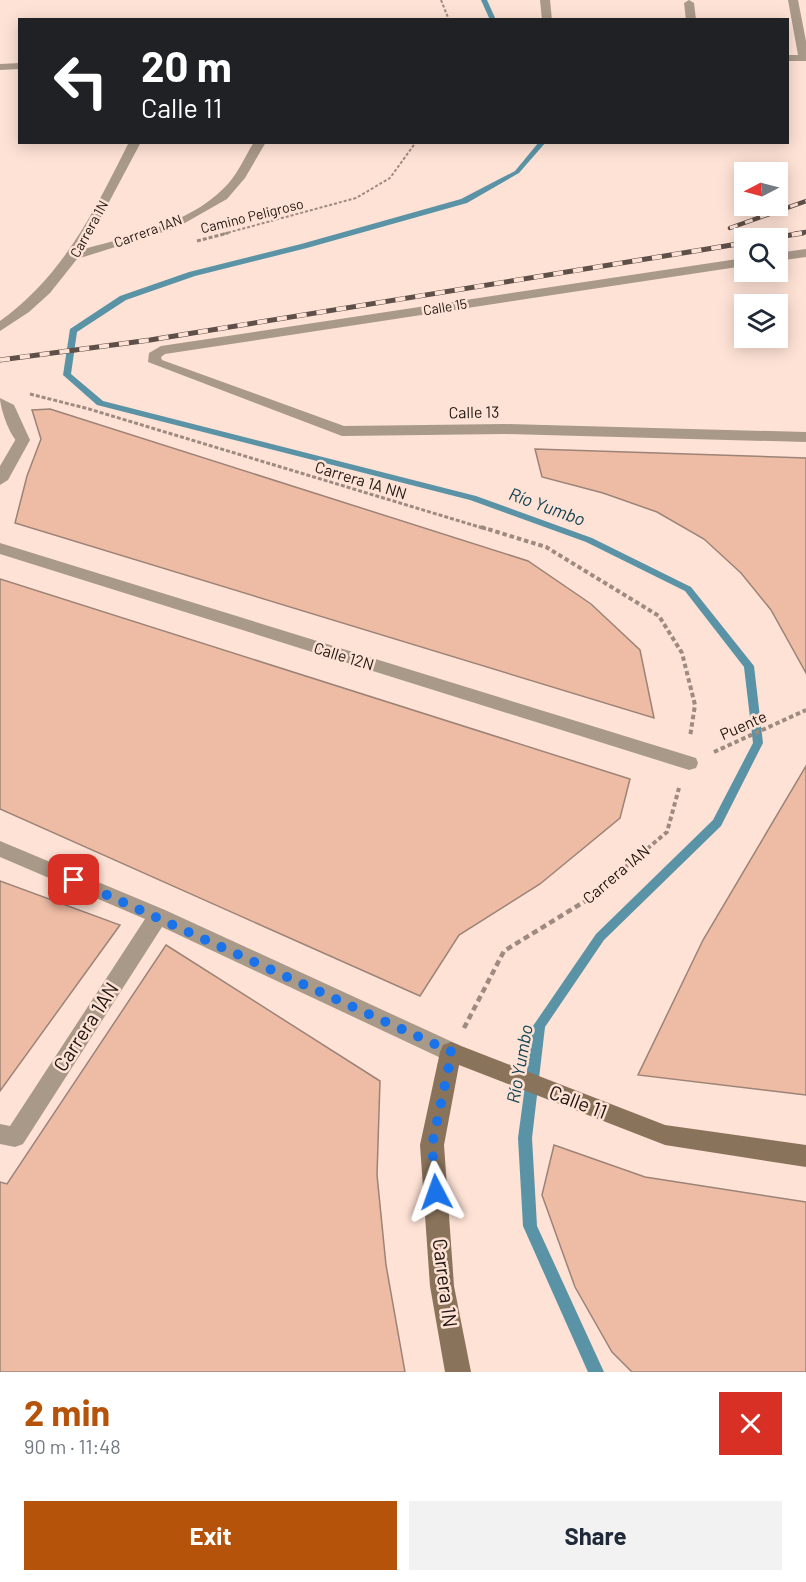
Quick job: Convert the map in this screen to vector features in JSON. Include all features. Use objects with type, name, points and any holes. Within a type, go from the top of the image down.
[{"type":"street","points":[[545,0],[547,18]]},
{"type":"street","points":[[789,58],[805,58],[793,0]]},
{"type":"street","points":[[689,3],[691,18]]},
{"type":"street","points":[[0,67],[18,66]]},
{"type":"street","name":"Carrera 1N","points":[[0,327],[19,315],[76,255],[134,144]]},
{"type":"street","name":"Carrera 1AN","points":[[76,255],[153,233],[193,215],[224,195],[259,144]]},
{"type":"street","points":[[788,255],[806,253]]},
{"type":"street","name":"Calle 15","points":[[155,362],[154,356],[161,350],[734,264]]},
{"type":"street","name":"Calle 13","points":[[155,362],[342,431],[505,429],[806,436]]},
{"type":"street","points":[[0,402],[9,408],[22,440],[0,480]]},
{"type":"street","name":"Calle 12N","points":[[0,548],[688,762]]},
{"type":"street","name":"Calle 11","points":[[0,849],[158,916],[457,1054],[625,1120],[665,1135],[806,1156]]},
{"type":"street","name":"Carrera 1AN","points":[[7,1136],[158,916]]},
{"type":"street","name":"Carrera 1N","points":[[457,1054],[432,1145],[442,1286],[458,1372]]},
{"type":"path","points":[[441,0],[448,18]]},
{"type":"path","name":"Camino Peligroso","points":[[188,244],[356,198],[390,178],[415,144]]},
{"type":"path","name":"Carrera 1A NN","points":[[25,393],[89,409],[546,547],[659,616],[682,653]]},
{"type":"path","name":"Carrera 1AN","points":[[457,1054],[504,951],[587,900],[667,832],[688,762],[695,705],[682,653]]},
{"type":"path","name":"Puente","points":[[688,762],[806,710]]},
{"type":"building","points":[[50,409],[528,561],[591,604],[640,650],[654,718],[15,523],[27,476],[41,439],[32,410]]},
{"type":"building","points":[[535,449],[806,458],[806,673],[771,610],[741,573],[704,539],[657,512],[603,493],[542,477]]},
{"type":"building","points":[[0,579],[630,779],[620,818],[540,884],[459,935],[420,996],[0,809]]},
{"type":"building","points":[[806,766],[806,1095],[638,1075],[703,940]]},
{"type":"building","points":[[0,881],[120,925],[0,1091]]},
{"type":"building","points":[[166,945],[380,1081],[377,1175],[386,1265],[405,1372],[0,1372],[0,1182],[7,1184]]},
{"type":"building","points":[[554,1145],[645,1177],[806,1202],[806,1372],[632,1372],[612,1352],[575,1287],[542,1195]]},
{"type":"waterway","name":"Río Yumbo","points":[[484,0],[492,18]]},
{"type":"waterway","name":"Río Yumbo","points":[[541,144],[517,172],[464,201],[304,246],[192,274],[123,298],[73,331],[67,375],[100,403],[473,498],[589,540],[688,589],[749,666],[758,743],[717,823],[600,937],[539,1026],[525,1138],[530,1226],[596,1372]]},
{"type":"railway","points":[[730,228],[806,201]]},
{"type":"railway","points":[[794,234],[806,232]]},
{"type":"railway","points":[[788,235],[803,233]]},
{"type":"railway","points":[[0,360],[150,340],[734,245]]},
{"type":"route","points":[[74,880],[112,895],[452,1052],[432,1145],[436,1192]]}]
